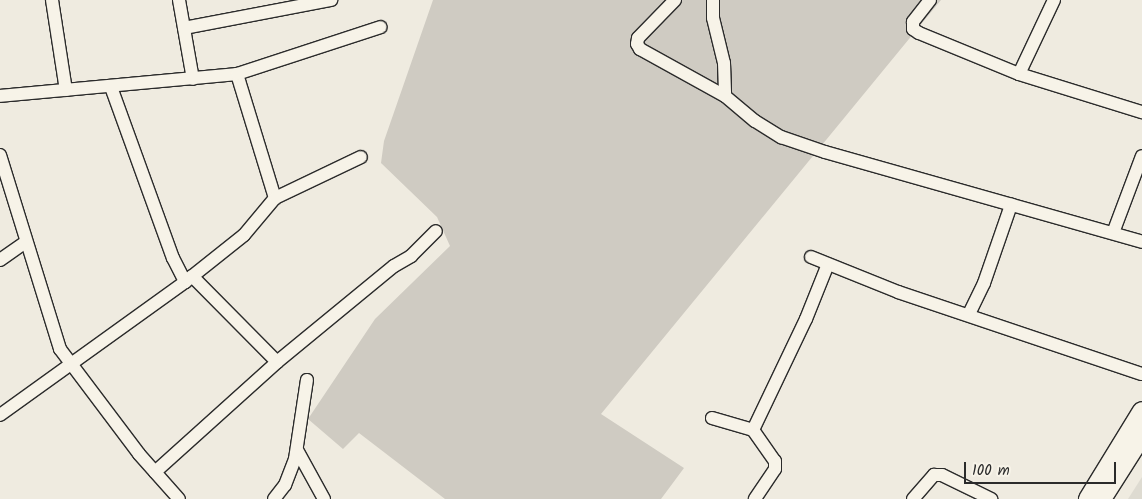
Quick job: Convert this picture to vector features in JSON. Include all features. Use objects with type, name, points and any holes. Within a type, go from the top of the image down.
[{"type":"main road","points":[[1088,499],[1142,411]]},
{"type":"main road","points":[[1102,499],[1142,436]]},
{"type":"street","points":[[52,0],[66,90]]},
{"type":"street","points":[[179,0],[194,79]]},
{"type":"street","points":[[184,28],[331,0]]},
{"type":"street","points":[[676,0],[638,38],[637,44],[725,96],[747,115],[781,137],[825,152],[1142,242]]},
{"type":"street","points":[[713,0],[712,18],[724,63],[725,96]]},
{"type":"street","points":[[930,0],[913,22],[913,30],[1019,74],[1142,112]]},
{"type":"street","points":[[1019,74],[1054,0]]},
{"type":"street","points":[[0,96],[237,74],[381,27]]},
{"type":"street","points":[[237,74],[275,198]]},
{"type":"street","points":[[112,87],[173,258],[188,279],[277,362]]},
{"type":"street","points":[[0,155],[60,349],[69,365],[178,499]]},
{"type":"street","points":[[1113,234],[1123,213],[1142,156]]},
{"type":"street","points":[[0,415],[188,279],[244,235],[275,198],[361,157]]},
{"type":"street","points":[[969,314],[984,283],[1011,205]]},
{"type":"street","points":[[155,472],[277,362],[394,266],[411,256],[436,231]]},
{"type":"street","points":[[0,260],[26,242]]},
{"type":"street","points":[[811,258],[1142,374]]},
{"type":"street","points":[[752,430],[806,319],[828,264]]},
{"type":"street","points":[[274,499],[285,485],[297,450],[307,380]]},
{"type":"street","points":[[712,418],[752,430],[775,461],[775,469],[755,499]]},
{"type":"street","points":[[297,450],[324,499]]},
{"type":"street","points":[[913,499],[934,475],[991,499]]},
{"type":"shaded area","points":[[433,0],[941,0],[601,414],[684,468],[661,499],[445,499],[359,433],[343,449],[308,419],[375,319],[450,246],[437,217],[381,163],[384,141]]},
{"type":"shaded area","points":[[1142,477],[1142,499],[1128,499]]}]
